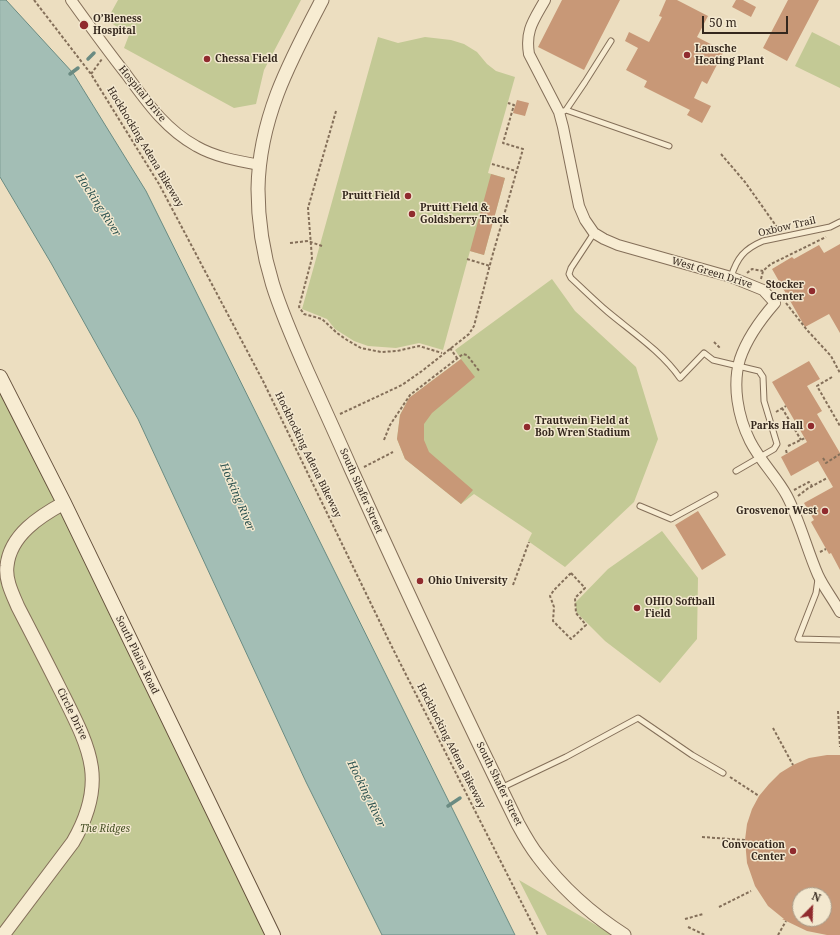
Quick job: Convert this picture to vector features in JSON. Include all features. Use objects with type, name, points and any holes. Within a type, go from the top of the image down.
[{"type":"main road","name":"South Plains Road","points":[[0,377],[64,503],[273,935]]},
{"type":"street","name":"Hospital Drive","points":[[71,0],[152,109],[171,129],[195,146],[208,152],[233,160],[260,165]]},
{"type":"street","name":"South Shafer Street","points":[[322,0],[285,73],[267,124],[260,165],[258,188],[259,214],[263,246],[270,278],[282,313],[381,535],[500,789],[518,824],[537,855],[554,876],[587,909],[624,935]]},
{"type":"street","name":"West Green Drive","points":[[545,0],[530,29],[527,43],[529,54],[562,111],[563,127],[579,206],[585,220],[594,233],[618,245],[731,277],[764,290],[775,303],[762,318],[751,335],[740,358],[738,367],[737,394],[741,418],[750,442],[780,484],[788,498],[819,576],[840,612]]},
{"type":"street","name":"Circle Drive","points":[[2,935],[73,842],[88,812],[92,788],[91,759],[86,744],[18,607],[11,591],[6,567],[12,548],[20,535],[39,518],[64,503]]},
{"type":"lane","points":[[611,41],[585,82],[562,111],[670,146]]},
{"type":"lane","name":"Oxbow Trail","points":[[731,277],[737,262],[747,249],[763,240],[830,227],[840,222]]},
{"type":"lane","points":[[594,233],[571,268],[569,274],[571,278],[673,368],[680,378],[704,353],[713,360],[759,371],[764,377],[764,401],[777,444],[774,449],[736,471]]},
{"type":"lane","points":[[640,506],[671,519],[715,494]]},
{"type":"lane","points":[[819,576],[816,593],[798,639],[840,640]]},
{"type":"lane","points":[[500,789],[566,757],[638,718],[692,755],[722,773]]},
{"type":"path","name":"Hockhocking Adena Bikeway","points":[[34,0],[91,74],[160,184],[263,381],[392,647],[538,935]]},
{"type":"path","points":[[91,74],[103,57]]},
{"type":"path","points":[[339,415],[402,385],[469,334],[474,326],[523,149],[503,143],[514,105],[508,103]]},
{"type":"path","points":[[336,111],[308,208],[312,258],[299,308],[304,314],[322,319],[337,333],[361,348],[381,352],[397,351],[419,346],[442,353]]},
{"type":"path","points":[[721,154],[745,182],[784,236]]},
{"type":"path","points":[[492,164],[516,171]]},
{"type":"path","points":[[760,282],[763,271],[771,264],[829,236]]},
{"type":"path","points":[[290,243],[311,242],[322,246]]},
{"type":"path","points":[[467,259],[490,266]]},
{"type":"path","points":[[744,274],[752,269],[763,271]]},
{"type":"path","points":[[804,327],[831,356],[840,373]]},
{"type":"path","points":[[714,342],[720,348]]},
{"type":"path","points":[[450,348],[457,358]]},
{"type":"path","points":[[384,440],[390,425],[410,395],[457,358],[463,354],[467,355],[480,372]]},
{"type":"path","points":[[832,377],[817,386],[840,426]]},
{"type":"path","points":[[775,412],[786,406]]},
{"type":"path","points":[[782,408],[801,440]]},
{"type":"path","points":[[781,429],[791,423]]},
{"type":"path","points":[[788,446],[805,438]]},
{"type":"path","points":[[786,450],[787,454]]},
{"type":"path","points":[[363,468],[393,452]]},
{"type":"path","points":[[823,458],[826,463],[839,455],[840,458]]},
{"type":"path","points":[[797,497],[807,489],[827,478]]},
{"type":"path","points":[[793,490],[809,482],[812,486]]},
{"type":"path","points":[[801,487],[807,489]]},
{"type":"path","points":[[513,585],[529,542]]},
{"type":"path","points":[[820,552],[826,549]]},
{"type":"path","points":[[571,573],[585,588],[575,598],[576,614],[586,625],[571,639],[553,621],[554,607],[549,596],[571,573]]},
{"type":"path","points":[[838,711],[840,747]]},
{"type":"path","points":[[773,728],[793,765]]},
{"type":"path","points":[[722,773],[759,796]]},
{"type":"path","points":[[702,836],[745,840]]},
{"type":"path","points":[[719,907],[751,891]]},
{"type":"path","points":[[685,919],[703,914]]},
{"type":"path","points":[[778,935],[786,921]]},
{"type":"path","points":[[688,927],[705,935]]},
{"type":"green space","name":"Chessa Field","points":[[118,0],[301,0],[264,70],[256,104],[234,108],[124,48],[129,35],[107,20]]},
{"type":"green space","points":[[812,32],[840,46],[840,88],[795,66]]},
{"type":"green space","name":"Pruitt Field & Goldsberry Track","points":[[378,37],[398,43],[425,37],[451,40],[464,44],[477,52],[487,64],[496,71],[515,77],[488,173],[505,178],[484,255],[470,251],[443,350],[419,343],[396,348],[368,346],[354,341],[335,329],[327,319],[302,309]]},
{"type":"green space","name":"Trautwein Field at Bob Wren Stadium","points":[[552,279],[575,311],[636,367],[658,439],[634,502],[565,567],[528,541],[532,533],[474,494],[461,504],[405,459],[397,439],[400,415],[409,398],[461,359],[455,350]]},
{"type":"green space","name":"The Ridges","points":[[0,377],[273,935],[0,935]]},
{"type":"green space","name":"OHIO Softball Field","points":[[662,531],[698,578],[697,639],[660,683],[605,641],[577,613],[575,603],[608,569]]},
{"type":"green space","points":[[519,880],[613,935],[547,935]]},
{"type":"water","name":"Hocking River","points":[[0,0],[6,0],[73,73],[146,191],[515,935],[382,935],[306,782],[138,419],[51,263],[0,177]]},
{"type":"building","points":[[562,0],[620,0],[584,70],[538,47]]},
{"type":"building","name":"Lausche Heating Plant","points":[[666,0],[677,0],[708,16],[697,37],[724,51],[707,84],[702,81],[694,98],[711,106],[702,123],[687,115],[690,110],[644,87],[647,81],[626,70],[638,48],[625,41],[629,32],[649,42],[662,17],[659,16]]},
{"type":"building","points":[[736,0],[743,0],[756,7],[751,17],[732,7]]},
{"type":"building","points":[[788,0],[819,0],[787,61],[763,48]]},
{"type":"building","points":[[517,100],[529,103],[525,116],[513,113]]},
{"type":"building","points":[[491,174],[505,178],[484,255],[470,251]]},
{"type":"building","name":"Stocker Center","points":[[840,244],[840,333],[829,314],[805,327],[772,269],[792,257],[794,259],[819,245],[824,253]]},
{"type":"building","points":[[461,359],[475,377],[432,413],[424,424],[424,440],[429,452],[473,490],[461,504],[405,459],[397,439],[400,415],[409,398]]},
{"type":"building","points":[[809,361],[820,379],[807,386],[822,411],[817,414],[840,453],[840,570],[811,522],[814,520],[804,503],[833,487],[818,461],[791,476],[781,457],[807,442],[772,382]]},
{"type":"building","points":[[698,511],[726,555],[702,570],[675,525]]},
{"type":"building","name":"Convocation Center","points":[[827,755],[840,755],[840,935],[827,935],[807,931],[799,927],[832,927],[832,887],[792,887],[792,924],[782,919],[784,919],[768,906],[755,886],[747,863],[745,840],[747,824],[752,809],[759,796],[769,784],[780,773],[809,758]]},
{"type":"waterway","points":[[88,59],[94,53]]},
{"type":"waterway","points":[[70,74],[78,68]]},
{"type":"waterway","points":[[448,806],[460,798]]},
{"type":"place","name":"O’Bleness Hospital","points":[[84,25]]},
{"type":"place","name":"Lausche Heating Plant","points":[[687,55]]},
{"type":"place","name":"Chessa Field","points":[[207,59]]},
{"type":"place","name":"Pruitt Field","points":[[408,196]]},
{"type":"place","name":"Pruitt Field & Goldsberry Track","points":[[412,214]]},
{"type":"place","name":"Stocker Center","points":[[812,291]]},
{"type":"place","name":"Parks Hall","points":[[811,426]]},
{"type":"place","name":"Trautwein Field at Bob Wren Stadium","points":[[527,427]]},
{"type":"place","name":"Grosvenor West","points":[[825,511]]},
{"type":"place","name":"Ohio University","points":[[420,581]]},
{"type":"place","name":"OHIO Softball Field","points":[[637,608]]},
{"type":"place","name":"Convocation Center","points":[[793,851]]}]
